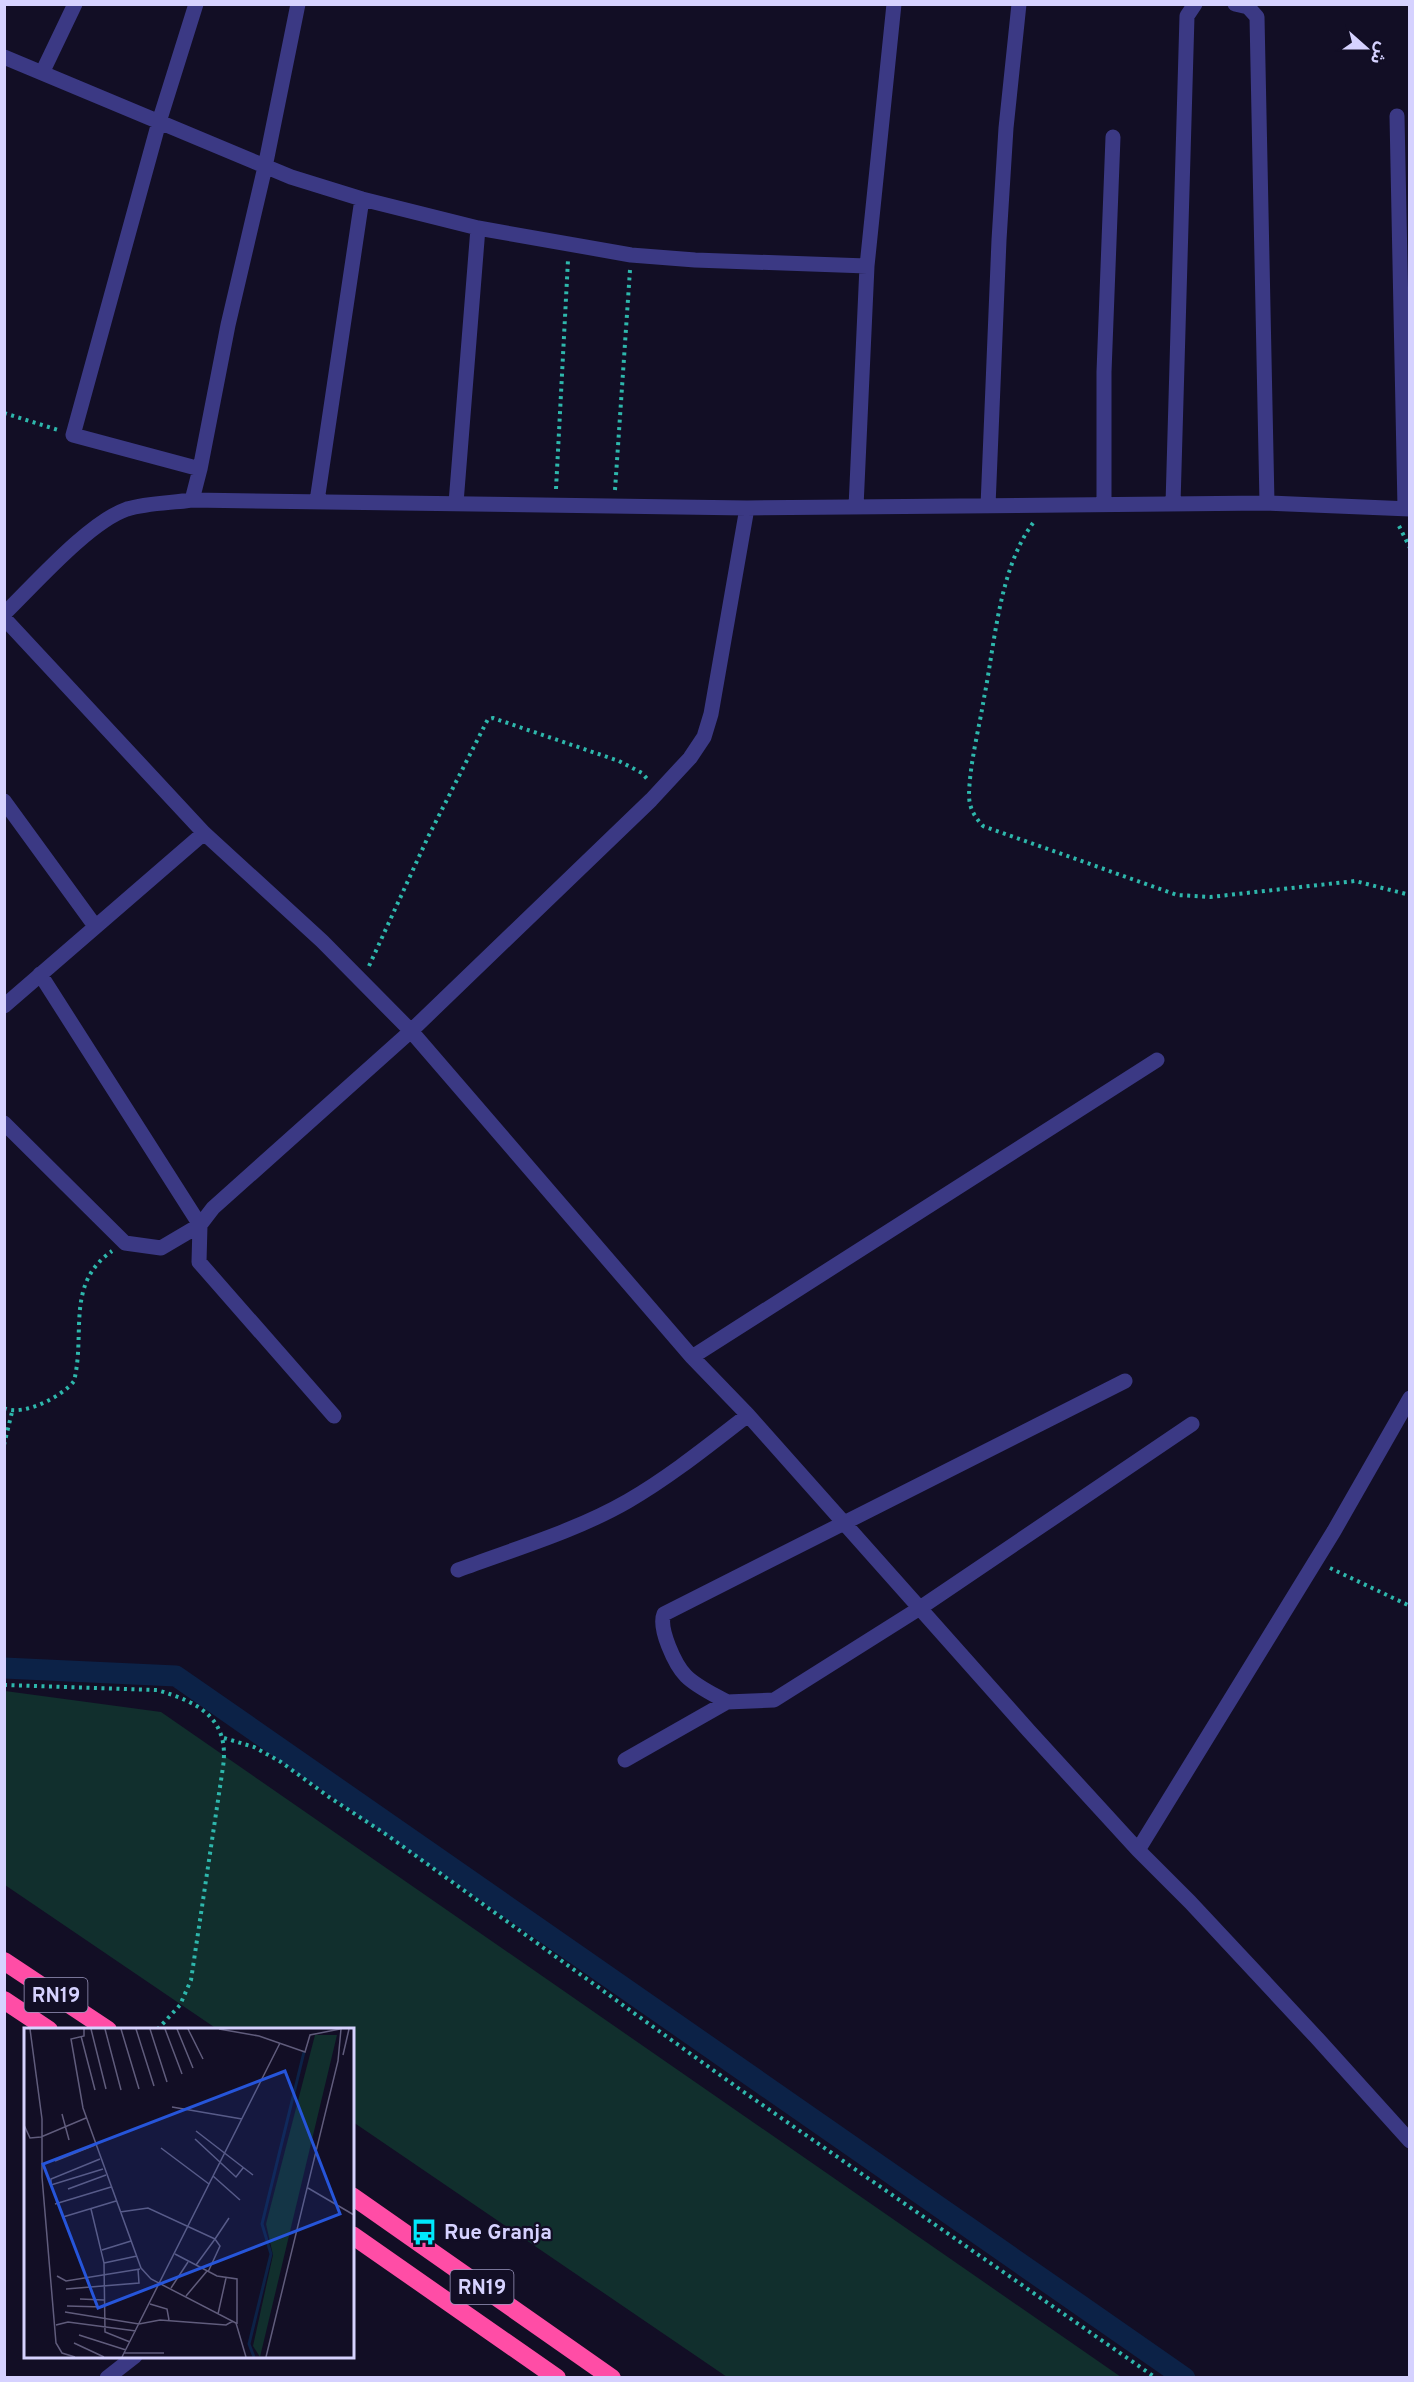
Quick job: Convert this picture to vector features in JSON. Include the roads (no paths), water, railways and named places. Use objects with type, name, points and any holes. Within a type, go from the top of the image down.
[{"type":"highway","name":"RN19","points":[[4,1961],[105,2028]]},
{"type":"highway","name":"RN19","points":[[4,2000],[46,2028]]},
{"type":"highway","name":"RN19","points":[[354,2197],[612,2378]]},
{"type":"highway","name":"RN19","points":[[354,2236],[557,2378]]},
{"type":"street","points":[[42,73],[75,4]]},
{"type":"street","points":[[196,4],[159,122],[73,435],[200,469]]},
{"type":"street","points":[[192,500],[298,4]]},
{"type":"street","points":[[856,507],[867,266],[894,4]]},
{"type":"street","points":[[988,506],[1006,128],[1020,4]]},
{"type":"street","points":[[1173,504],[1187,16],[1195,4]]},
{"type":"street","points":[[1235,4],[1248,7],[1257,17],[1268,503]]},
{"type":"street","points":[[4,57],[265,167],[362,199],[478,228],[631,255],[695,260],[867,266]]},
{"type":"street","points":[[1397,116],[1407,508],[1268,503],[747,508],[192,500],[128,509],[106,521],[74,545],[4,616],[204,833],[322,941],[411,1031],[692,1357],[748,1415],[844,1525],[1138,1850],[1191,1902],[1410,2141]]},
{"type":"street","points":[[1104,504],[1104,372],[1113,137]]},
{"type":"street","points":[[317,501],[362,199]]},
{"type":"street","points":[[456,503],[478,228]]},
{"type":"street","points":[[4,1123],[125,1242],[161,1248],[200,1225],[213,1208],[411,1031],[659,792],[690,758],[704,736],[707,725],[747,508]]},
{"type":"street","points":[[4,801],[95,926]]},
{"type":"street","points":[[4,1006],[204,833]]},
{"type":"street","points":[[40,974],[200,1225],[199,1262],[334,1416]]},
{"type":"street","points":[[692,1357],[1157,1060]]},
{"type":"street","points":[[727,1702],[686,1676],[668,1643],[663,1623],[664,1614],[1125,1381]]},
{"type":"street","points":[[1138,1850],[1315,1561],[1410,1398]]},
{"type":"street","points":[[458,1570],[581,1523],[627,1501],[675,1471],[748,1415]]},
{"type":"street","points":[[625,1760],[727,1702],[774,1700],[920,1608],[1192,1424]]},
{"type":"street","points":[[107,2378],[132,2358]]},
{"type":"waterway","points":[[4,1668],[176,1676],[1185,2378]]},
{"type":"place","name":"Rue Granja","points":[[424,2232]]}]
